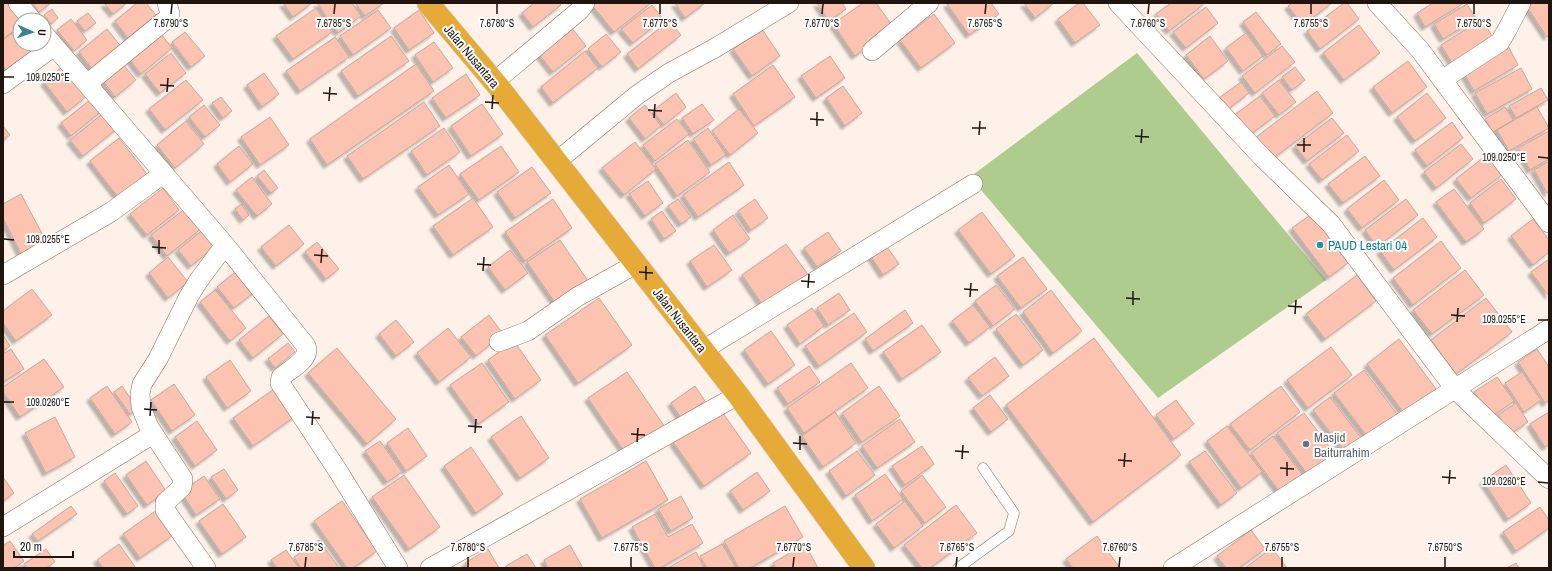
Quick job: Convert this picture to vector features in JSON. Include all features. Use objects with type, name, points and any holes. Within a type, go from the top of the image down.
[{"type":"highway","name":"Jalan Nusantara","points":[[428,3],[494,82],[738,395],[864,568]]},
{"type":"street","points":[[18,3],[25,12]]},
{"type":"street","points":[[87,84],[168,18],[170,14],[167,3]]},
{"type":"street","points":[[494,82],[580,10],[585,3]]},
{"type":"street","points":[[556,162],[637,95],[669,73],[715,48],[790,3]]},
{"type":"street","points":[[872,51],[929,3]]},
{"type":"street","points":[[1118,3],[1262,157],[1331,224],[1455,389],[1549,479]]},
{"type":"street","points":[[1442,80],[1500,42],[1521,3]]},
{"type":"street","points":[[1382,4],[1420,50],[1549,223]]},
{"type":"street","points":[[52,43],[224,245],[306,346],[307,352],[305,358],[281,377],[280,383],[338,471],[398,568]]},
{"type":"street","points":[[3,84],[36,52]]},
{"type":"street","points":[[3,275],[111,212],[163,174]]},
{"type":"street","points":[[703,350],[973,184]]},
{"type":"street","points":[[206,568],[165,510],[165,503],[182,487],[183,479],[149,427],[140,407],[140,394],[142,384],[158,359],[189,296],[224,245]]},
{"type":"street","points":[[499,342],[528,331],[577,298],[636,264]]},
{"type":"street","points":[[1173,568],[1549,329]]},
{"type":"street","points":[[430,568],[738,395]]},
{"type":"street","points":[[3,527],[153,434]]},
{"type":"lane","points":[[958,568],[1009,531],[1014,513],[983,468]]},
{"type":"green space","points":[[1137,53],[1326,280],[1158,398],[970,177]]},
{"type":"building","points":[[3,3],[12,3],[16,12],[12,12],[12,32],[3,39]]},
{"type":"building","points":[[32,3],[51,3],[39,12]]},
{"type":"building","points":[[104,3],[127,3],[113,14]]},
{"type":"building","points":[[137,3],[146,3],[156,15],[128,38],[115,21]]},
{"type":"building","points":[[283,3],[312,3],[293,17]]},
{"type":"building","points":[[317,3],[352,3],[361,16],[338,33]]},
{"type":"building","points":[[355,3],[384,3],[365,16]]},
{"type":"building","points":[[534,3],[560,3],[561,5],[533,27],[522,13]]},
{"type":"building","points":[[651,3],[614,32],[591,4]]},
{"type":"building","points":[[675,3],[705,3],[685,18]]},
{"type":"building","points":[[817,3],[842,3],[846,9],[829,21]]},
{"type":"building","points":[[863,3],[876,3],[894,28],[855,56],[833,24]]},
{"type":"building","points":[[991,3],[999,14],[969,35],[947,4]]},
{"type":"building","points":[[1024,3],[1054,3],[1035,18]]},
{"type":"building","points":[[1079,3],[1083,3],[1100,25],[1075,43],[1058,19]]},
{"type":"building","points":[[1171,3],[1202,3],[1203,5],[1169,31],[1156,14]]},
{"type":"building","points":[[1292,3],[1332,3],[1303,25],[1288,6]]},
{"type":"building","points":[[1344,3],[1347,3],[1359,19],[1320,49],[1307,31]]},
{"type":"building","points":[[1433,3],[1464,3],[1425,27],[1417,13]]},
{"type":"building","points":[[1533,3],[1549,3],[1549,36],[1547,37],[1527,7]]},
{"type":"building","points":[[1467,4],[1476,19],[1443,39],[1434,24]]},
{"type":"building","points":[[652,5],[663,19],[633,43],[621,29]]},
{"type":"building","points":[[1206,7],[1218,23],[1186,48],[1173,32]]},
{"type":"building","points":[[316,8],[332,32],[293,59],[276,36]]},
{"type":"building","points":[[52,9],[58,18],[52,23],[52,12],[48,12]]},
{"type":"building","points":[[378,10],[391,28],[353,55],[340,36]]},
{"type":"building","points":[[419,10],[434,33],[409,50],[394,28]]},
{"type":"building","points":[[1256,12],[1281,44],[1267,55],[1243,22]]},
{"type":"building","points":[[88,13],[96,23],[85,31],[77,21]]},
{"type":"building","points":[[934,14],[955,43],[921,68],[900,40]]},
{"type":"building","points":[[71,19],[87,40],[74,51],[57,30]]},
{"type":"building","points":[[1482,19],[1495,41],[1454,66],[1441,45]]},
{"type":"building","points":[[669,21],[681,35],[638,69],[627,54]]},
{"type":"building","points":[[1359,25],[1380,53],[1344,80],[1323,53]]},
{"type":"building","points":[[571,27],[586,46],[553,72],[538,53]]},
{"type":"building","points":[[107,29],[122,48],[93,70],[79,52]]},
{"type":"building","points":[[762,29],[780,56],[752,76],[733,49]]},
{"type":"building","points":[[158,30],[172,48],[141,74],[126,55]]},
{"type":"building","points":[[185,32],[205,56],[191,67],[172,42]]},
{"type":"building","points":[[12,33],[12,52],[34,52],[11,76],[3,66],[3,40]]},
{"type":"building","points":[[1246,33],[1263,56],[1243,71],[1226,48]]},
{"type":"building","points":[[606,34],[621,52],[602,67],[588,49]]},
{"type":"building","points":[[391,36],[409,61],[358,96],[341,71]]},
{"type":"building","points":[[1210,36],[1228,61],[1204,79],[1186,55]]},
{"type":"building","points":[[335,37],[349,57],[300,91],[286,71]]},
{"type":"building","points":[[434,42],[453,68],[433,82],[415,55]]},
{"type":"building","points":[[1507,44],[1518,65],[1474,91],[1462,70]]},
{"type":"building","points":[[1282,46],[1295,62],[1255,93],[1242,76]]},
{"type":"building","points":[[585,51],[598,68],[553,103],[541,87]]},
{"type":"building","points":[[171,53],[186,73],[160,93],[145,74]]},
{"type":"building","points":[[830,56],[845,78],[816,98],[801,76]]},
{"type":"building","points":[[1408,61],[1427,87],[1392,113],[1373,87]]},
{"type":"building","points":[[122,63],[136,80],[115,97],[102,79]]},
{"type":"building","points":[[416,64],[434,91],[327,165],[310,139]]},
{"type":"building","points":[[773,65],[795,97],[754,126],[733,94]]},
{"type":"building","points":[[63,66],[87,96],[67,112],[44,82]]},
{"type":"building","points":[[1295,67],[1305,80],[1292,90],[1282,77]]},
{"type":"building","points":[[1521,68],[1532,89],[1487,114],[1475,93]]},
{"type":"building","points":[[264,73],[279,94],[262,107],[247,85]]},
{"type":"building","points":[[466,74],[480,95],[446,118],[432,98]]},
{"type":"building","points":[[186,80],[203,100],[165,130],[149,109]]},
{"type":"building","points":[[1279,80],[1296,102],[1279,115],[1262,93]]},
{"type":"building","points":[[1241,82],[1249,93],[1228,109],[1219,98]]},
{"type":"building","points":[[843,86],[862,113],[845,126],[826,98]]},
{"type":"building","points":[[1541,88],[1548,100],[1516,118],[1509,106]]},
{"type":"building","points":[[1317,91],[1333,113],[1271,160],[1255,138]]},
{"type":"building","points":[[676,93],[686,107],[664,125],[653,111]]},
{"type":"building","points":[[1427,93],[1446,118],[1415,141],[1397,117]]},
{"type":"building","points":[[95,96],[105,108],[71,136],[61,123]]},
{"type":"building","points":[[1260,96],[1275,116],[1247,137],[1233,116]]},
{"type":"building","points":[[221,97],[232,111],[223,118],[212,103]]},
{"type":"building","points":[[424,102],[440,126],[363,179],[347,156]]},
{"type":"building","points":[[482,104],[503,134],[471,156],[451,126]]},
{"type":"building","points":[[702,104],[714,120],[693,134],[682,118]]},
{"type":"building","points":[[204,105],[220,125],[205,137],[189,117]]},
{"type":"building","points":[[645,105],[661,126],[645,139],[629,118]]},
{"type":"building","points":[[1505,107],[1513,120],[1493,132],[1485,119]]},
{"type":"building","points":[[1537,107],[1549,128],[1509,151],[1497,130]]},
{"type":"building","points":[[739,109],[758,133],[730,155],[712,131]]},
{"type":"building","points":[[106,111],[119,127],[83,156],[70,140]]},
{"type":"building","points":[[270,117],[289,145],[260,165],[241,137]]},
{"type":"building","points":[[1332,118],[1344,133],[1307,161],[1295,146]]},
{"type":"building","points":[[677,119],[689,134],[655,161],[643,145]]},
{"type":"building","points":[[186,121],[204,144],[175,168],[157,145]]},
{"type":"building","points":[[1452,122],[1463,138],[1427,166],[1415,150]]},
{"type":"building","points":[[3,126],[10,135],[3,140]]},
{"type":"building","points":[[444,128],[460,152],[427,175],[411,151]]},
{"type":"building","points":[[708,128],[726,155],[711,165],[693,139]]},
{"type":"building","points":[[1549,131],[1549,159],[1530,170],[1518,148]]},
{"type":"building","points":[[1347,135],[1359,151],[1322,180],[1309,164]]},
{"type":"building","points":[[119,138],[147,174],[118,197],[90,161]]},
{"type":"building","points":[[688,140],[710,172],[677,196],[655,164]]},
{"type":"building","points":[[635,142],[656,169],[624,195],[602,168]]},
{"type":"building","points":[[1461,144],[1473,159],[1436,188],[1424,172]]},
{"type":"building","points":[[239,146],[253,164],[230,182],[217,164]]},
{"type":"building","points":[[501,146],[519,172],[479,200],[460,174]]},
{"type":"building","points":[[1488,154],[1503,174],[1471,198],[1456,179]]},
{"type":"building","points":[[1365,156],[1380,176],[1343,203],[1328,184]]},
{"type":"building","points":[[1549,161],[1549,192],[1547,193],[1534,170]]},
{"type":"building","points":[[729,162],[744,185],[698,217],[683,195]]},
{"type":"building","points":[[449,165],[469,194],[438,215],[418,187]]},
{"type":"building","points":[[532,167],[551,193],[515,218],[497,192]]},
{"type":"building","points":[[264,170],[278,188],[271,193],[257,176]]},
{"type":"building","points":[[252,177],[272,204],[257,216],[236,190]]},
{"type":"building","points":[[1501,179],[1516,199],[1484,223],[1470,203]]},
{"type":"building","points":[[1384,180],[1399,200],[1362,228],[1347,209]]},
{"type":"building","points":[[648,181],[663,203],[645,216],[629,194]]},
{"type":"building","points":[[163,188],[179,210],[147,235],[130,214]]},
{"type":"building","points":[[1454,189],[1484,229],[1466,242],[1436,202]]},
{"type":"building","points":[[21,194],[47,243],[22,256],[3,218],[3,204]]},
{"type":"building","points":[[473,198],[493,227],[453,255],[433,226]]},
{"type":"building","points":[[553,199],[572,228],[525,261],[505,232]]},
{"type":"building","points":[[678,199],[691,217],[681,224],[668,206]]},
{"type":"building","points":[[755,199],[768,218],[751,230],[738,211]]},
{"type":"building","points":[[1406,199],[1418,215],[1377,247],[1365,230]]},
{"type":"building","points":[[241,204],[249,215],[243,220],[235,209]]},
{"type":"building","points":[[186,208],[202,228],[167,256],[151,235]]},
{"type":"building","points":[[662,211],[676,231],[664,239],[651,219]]},
{"type":"building","points":[[982,212],[1015,256],[991,274],[958,230]]},
{"type":"building","name":"PAUD Lestari 04","points":[[1312,214],[1348,263],[1329,277],[1292,228]]},
{"type":"building","points":[[733,215],[750,239],[729,253],[713,230]]},
{"type":"building","points":[[1423,218],[1437,237],[1394,270],[1380,251]]},
{"type":"building","points":[[1533,219],[1549,240],[1549,252],[1533,265],[1511,236]]},
{"type":"building","points":[[289,225],[304,244],[276,266],[261,247]]},
{"type":"building","points":[[204,229],[217,245],[191,266],[178,250]]},
{"type":"building","points":[[828,232],[841,251],[817,267],[804,248]]},
{"type":"building","points":[[560,240],[588,281],[556,304],[527,262]]},
{"type":"building","points":[[1441,241],[1461,268],[1413,305],[1393,278]]},
{"type":"building","points":[[317,242],[339,269],[326,279],[305,252]]},
{"type":"building","points":[[786,244],[809,276],[764,307],[742,275]]},
{"type":"building","points":[[885,244],[899,264],[883,275],[870,255]]},
{"type":"building","points":[[714,245],[732,270],[707,287],[690,261]]},
{"type":"building","points":[[510,250],[528,273],[505,290],[488,267]]},
{"type":"building","points":[[168,257],[188,282],[168,298],[149,273]]},
{"type":"building","points":[[1023,257],[1047,289],[1021,308],[997,276]]},
{"type":"building","points":[[1549,259],[1549,296],[1531,272]]},
{"type":"building","points":[[240,268],[257,290],[234,308],[217,287]]},
{"type":"building","points":[[1465,270],[1484,295],[1432,334],[1413,310]]},
{"type":"building","points":[[1357,275],[1376,301],[1325,339],[1306,314]]},
{"type":"building","points":[[996,285],[1015,309],[993,326],[975,301]]},
{"type":"building","points":[[32,289],[52,315],[16,341],[3,323],[3,311]]},
{"type":"building","points":[[215,290],[246,328],[230,341],[200,302]]},
{"type":"building","points":[[1051,290],[1082,331],[1053,353],[1023,312]]},
{"type":"building","points":[[839,293],[850,310],[828,325],[817,308]]},
{"type":"building","points":[[599,298],[632,345],[578,383],[545,335]]},
{"type":"building","points":[[1486,298],[1512,332],[1456,374],[1431,340]]},
{"type":"building","points":[[973,305],[990,327],[969,343],[952,321]]},
{"type":"building","points":[[812,308],[824,326],[800,344],[787,325]]},
{"type":"building","points":[[905,310],[913,323],[873,351],[865,339]]},
{"type":"building","points":[[854,313],[867,332],[819,366],[805,346]]},
{"type":"building","points":[[1016,314],[1043,350],[1023,365],[996,329]]},
{"type":"building","points":[[489,315],[503,334],[476,356],[461,337]]},
{"type":"building","points":[[269,316],[283,334],[253,358],[239,340]]},
{"type":"building","points":[[396,320],[414,342],[396,356],[379,334]]},
{"type":"building","points":[[922,325],[941,352],[902,379],[883,352]]},
{"type":"building","points":[[448,328],[471,357],[439,382],[417,353]]},
{"type":"building","points":[[771,331],[795,365],[768,384],[744,350]]},
{"type":"building","points":[[3,335],[10,346],[3,351]]},
{"type":"building","points":[[1094,338],[1181,455],[1093,522],[1006,405]]},
{"type":"building","points":[[1399,339],[1436,389],[1404,413],[1367,364]]},
{"type":"building","points":[[514,341],[541,380],[515,399],[488,360]]},
{"type":"building","points":[[288,343],[295,352],[275,368],[268,359]]},
{"type":"building","points":[[1331,347],[1352,375],[1308,408],[1287,380]]},
{"type":"building","points":[[337,348],[396,419],[367,444],[308,373]]},
{"type":"building","points":[[11,349],[24,369],[3,382],[3,354]]},
{"type":"building","points":[[1537,349],[1549,367],[1549,401],[1545,403],[1518,362]]},
{"type":"building","points":[[995,357],[1009,376],[982,396],[968,378]]},
{"type":"building","points":[[44,359],[64,387],[20,417],[3,392],[3,387]]},
{"type":"building","points":[[230,360],[251,391],[227,408],[206,377]]},
{"type":"building","points":[[482,363],[509,402],[478,424],[450,385]]},
{"type":"building","points":[[851,363],[868,388],[804,433],[787,408]]},
{"type":"building","points":[[809,366],[820,382],[788,404],[777,388]]},
{"type":"building","points":[[1364,370],[1399,417],[1369,439],[1334,393]]},
{"type":"building","points":[[627,372],[665,427],[626,454],[588,398]]},
{"type":"building","points":[[1522,372],[1541,400],[1524,412],[1505,383]]},
{"type":"building","points":[[1497,377],[1514,401],[1491,417],[1474,392]]},
{"type":"building","points":[[174,384],[195,415],[172,431],[151,400]]},
{"type":"building","points":[[107,386],[132,422],[115,434],[90,398]]},
{"type":"building","points":[[122,386],[138,409],[130,414],[114,392]]},
{"type":"building","points":[[695,386],[705,401],[681,418],[671,403]]},
{"type":"building","points":[[879,386],[900,416],[862,442],[842,413]]},
{"type":"building","points":[[1281,386],[1300,412],[1250,450],[1230,424]]},
{"type":"building","points":[[277,387],[297,415],[253,446],[233,418]]},
{"type":"building","points":[[990,395],[1008,419],[991,432],[973,408]]},
{"type":"building","points":[[1330,397],[1362,439],[1345,452],[1313,410]]},
{"type":"building","points":[[1176,400],[1194,424],[1174,439],[1156,415]]},
{"type":"building","points":[[1516,403],[1528,422],[1510,434],[1498,415]]},
{"type":"building","points":[[720,409],[751,453],[704,486],[673,442]]},
{"type":"building","points":[[835,412],[856,443],[823,467],[802,436]]},
{"type":"building","name":"Masjid Baiturrahim","points":[[1304,413],[1335,454],[1308,475],[1277,433]]},
{"type":"building","points":[[1547,413],[1549,415],[1549,445],[1545,447],[1530,424]]},
{"type":"building","points":[[521,416],[549,458],[520,478],[491,437]]},
{"type":"building","points":[[55,417],[75,457],[46,473],[25,433]]},
{"type":"building","points":[[900,419],[915,442],[877,468],[862,446]]},
{"type":"building","points":[[197,421],[217,450],[195,466],[175,437]]},
{"type":"building","points":[[1227,426],[1262,472],[1241,488],[1207,441]]},
{"type":"building","points":[[408,428],[427,456],[406,471],[387,443]]},
{"type":"building","points":[[1273,436],[1304,477],[1281,494],[1251,453]]},
{"type":"building","points":[[380,441],[402,472],[387,482],[365,451]]},
{"type":"building","points":[[922,446],[934,464],[905,485],[892,466]]},
{"type":"building","points":[[471,447],[503,494],[476,513],[444,466]]},
{"type":"building","points":[[857,451],[875,475],[846,496],[829,471]]},
{"type":"building","points":[[1205,451],[1237,493],[1221,505],[1189,462]]},
{"type":"building","points":[[146,461],[166,491],[147,505],[126,475]]},
{"type":"building","points":[[646,461],[668,500],[602,538],[580,499]]},
{"type":"building","points":[[1506,465],[1531,503],[1508,519],[1483,481]]},
{"type":"building","points":[[224,469],[238,490],[226,499],[211,477]]},
{"type":"building","points":[[757,472],[770,491],[743,510],[730,491]]},
{"type":"building","points":[[115,473],[138,506],[127,514],[104,481]]},
{"type":"building","points":[[885,474],[903,499],[872,521],[855,495]]},
{"type":"building","points":[[404,475],[440,527],[409,549],[372,497]]},
{"type":"building","points":[[922,475],[946,507],[925,523],[901,491]]},
{"type":"building","points":[[204,476],[220,499],[196,515],[181,492]]},
{"type":"building","points":[[3,477],[14,493],[3,501]]},
{"type":"building","points":[[681,496],[693,518],[671,531],[658,509]]},
{"type":"building","points":[[342,501],[377,551],[353,568],[347,568],[314,521]]},
{"type":"building","points":[[905,501],[923,526],[894,548],[876,524]]},
{"type":"building","points":[[223,504],[246,537],[222,554],[199,521]]},
{"type":"building","points":[[956,505],[977,533],[930,568],[922,568],[904,545]]},
{"type":"building","points":[[71,506],[77,514],[38,541],[32,534]]},
{"type":"building","points":[[785,506],[803,537],[750,568],[739,568],[724,541]]},
{"type":"building","points":[[1540,507],[1549,520],[1549,528],[1516,551],[1503,532]]},
{"type":"building","points":[[157,510],[173,535],[140,558],[123,534]]},
{"type":"building","points":[[655,514],[668,537],[692,524],[703,543],[660,568],[655,568],[632,527]]},
{"type":"building","points":[[1251,530],[1265,549],[1239,568],[1226,568],[1217,556]]},
{"type":"building","points":[[1097,536],[1120,568],[1073,568],[1066,559]]},
{"type":"building","points":[[319,540],[339,568],[301,568],[294,557]]},
{"type":"building","points":[[10,541],[24,561],[14,568],[3,568],[3,546]]},
{"type":"building","points":[[119,544],[136,568],[103,568],[97,560]]},
{"type":"building","points":[[722,544],[736,568],[707,568],[700,556]]},
{"type":"building","points":[[805,544],[818,568],[776,568],[773,563]]},
{"type":"building","points":[[570,545],[583,568],[548,568],[544,560]]},
{"type":"building","points":[[1272,548],[1287,568],[1245,568]]},
{"type":"building","points":[[46,549],[55,562],[46,568],[27,568],[24,564]]},
{"type":"building","points":[[488,549],[499,568],[468,568],[465,563]]},
{"type":"building","points":[[286,550],[299,568],[277,568],[271,560]]},
{"type":"building","points":[[696,552],[704,568],[668,568]]},
{"type":"building","points":[[527,554],[536,568],[507,568],[506,566]]},
{"type":"building","points":[[1516,563],[1519,568],[1507,568]]},
{"type":"place","name":"PAUD Lestari 04","points":[[1320,245]]},
{"type":"place","name":"Masjid Baiturrahim","points":[[1306,444]]}]
